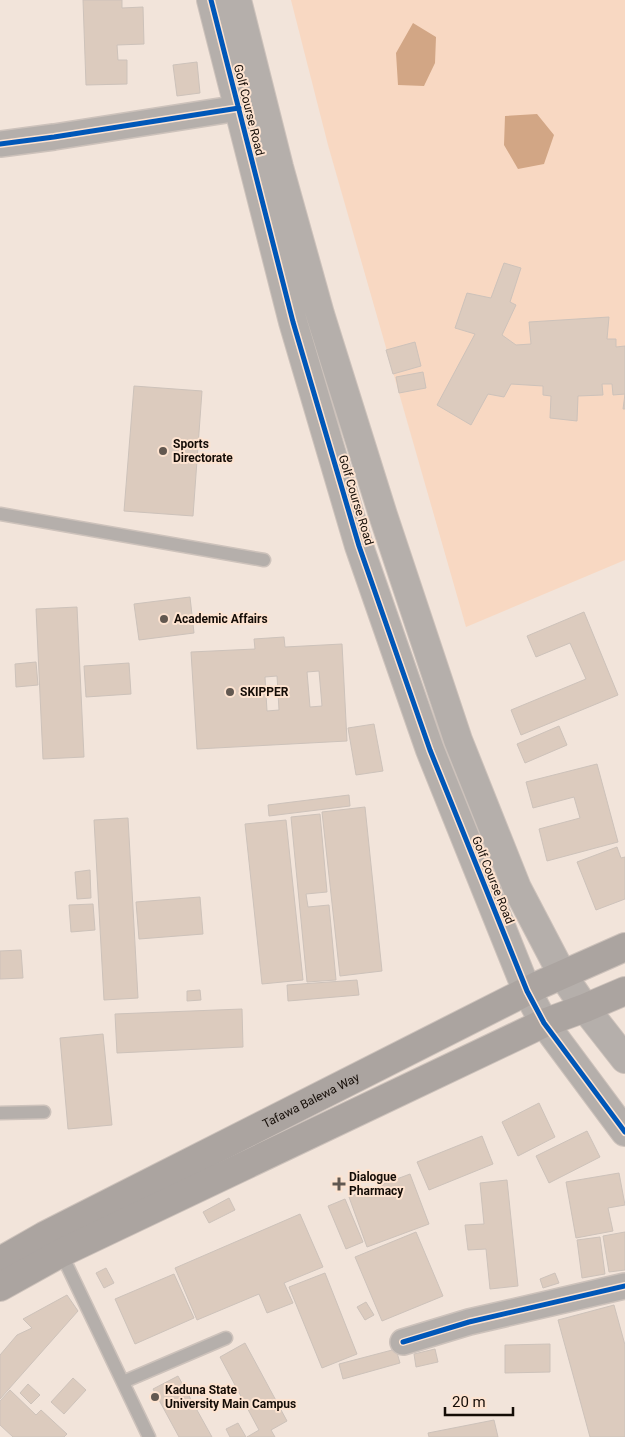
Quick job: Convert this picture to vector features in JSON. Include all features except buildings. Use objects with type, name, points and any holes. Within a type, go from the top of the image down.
[{"type":"main road","name":"Tafawa Balewa Way","points":[[0,1261],[44,1236],[527,991],[625,947]]},
{"type":"main road","points":[[0,1286],[61,1253],[544,1022],[585,1008],[625,991]]},
{"type":"street","name":"Golf Course Road","points":[[211,0],[294,322],[359,546],[430,750],[527,991],[544,1022],[625,1132]]},
{"type":"street","name":"Golf Course Road","points":[[237,0],[279,166],[320,314],[383,515],[458,740],[517,888],[562,974],[585,1008],[625,1059]]},
{"type":"street","points":[[0,144],[239,108]]},
{"type":"street","points":[[294,322],[320,314]]},
{"type":"street","points":[[403,1342],[469,1322],[625,1286]]},
{"type":"lane","points":[[0,514],[264,560]]},
{"type":"lane","points":[[0,1113],[44,1112]]},
{"type":"lane","points":[[61,1253],[149,1437]]},
{"type":"lane","points":[[123,1382],[226,1338]]},
{"type":"shaded area","points":[[291,0],[625,0],[625,560],[466,627],[328,145]]},
{"type":"shaded area","points":[[413,23],[436,37],[435,63],[424,86],[398,85],[396,53]]},
{"type":"shaded area","points":[[537,114],[554,135],[544,164],[518,169],[504,145],[505,116]]},
{"type":"cycle path","points":[[211,0],[293,322],[359,546],[430,750],[527,991],[544,1023],[625,1132]]},
{"type":"cycle path","points":[[0,144],[239,108]]},
{"type":"cycle path","points":[[403,1342],[469,1322],[625,1286]]},
{"type":"place","name":"Sports Directorate","points":[[163,451]]},
{"type":"place","name":"Academic Affairs","points":[[164,619]]},
{"type":"place","name":"SKIPPER","points":[[230,692]]},
{"type":"place","name":"Dialogue Pharmacy","points":[[339,1184]]},
{"type":"place","name":"Kaduna State University Main Campus","points":[[155,1397]]}]
